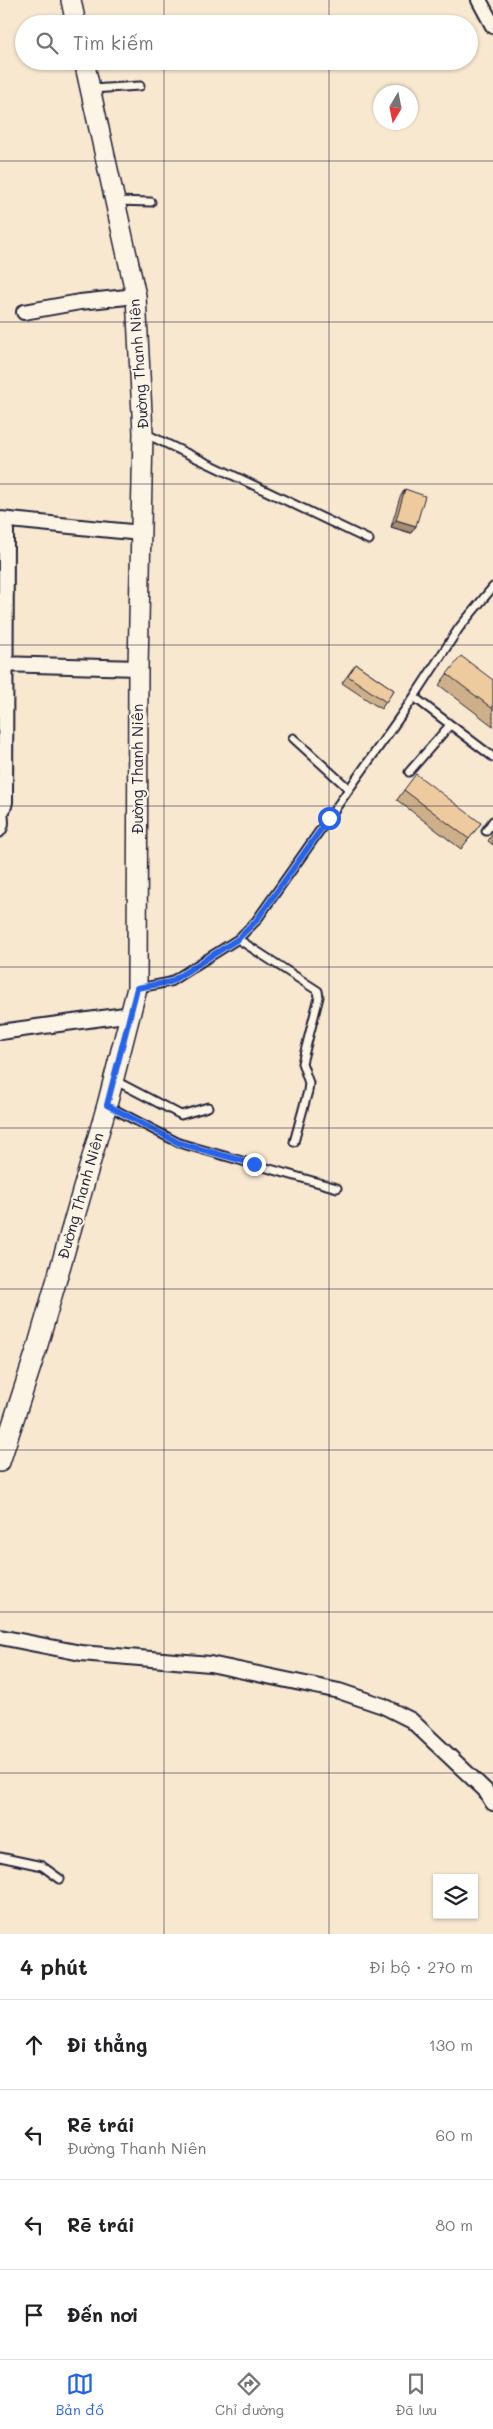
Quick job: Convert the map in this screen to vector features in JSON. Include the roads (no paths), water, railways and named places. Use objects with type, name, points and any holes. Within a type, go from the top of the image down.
[{"type":"main road","points":[[71,0],[74,15]]},
{"type":"main road","name":"Đường Thanh Niên","points":[[0,1462],[37,1348],[114,1080],[137,988],[138,668],[143,433],[136,296],[86,70]]},
{"type":"street","points":[[479,0],[493,26]]},
{"type":"street","points":[[24,312],[80,302],[136,296]]},
{"type":"street","points":[[1,810],[2,664],[6,530],[2,520],[141,533]]},
{"type":"street","points":[[2,664],[138,668]]},
{"type":"street","points":[[0,1032],[132,1014]]},
{"type":"street","points":[[0,1637],[81,1654],[210,1664],[250,1671],[339,1692],[383,1706],[411,1720],[484,1790],[493,1803]]},
{"type":"lane","points":[[90,89],[140,86]]},
{"type":"lane","points":[[115,202],[151,202]]},
{"type":"lane","points":[[143,433],[369,540]]},
{"type":"lane","points":[[137,988],[170,982],[238,939],[256,921],[414,697],[459,628],[493,587]]},
{"type":"lane","points":[[414,697],[493,757]]},
{"type":"lane","points":[[409,772],[450,725]]},
{"type":"lane","points":[[293,738],[349,788]]},
{"type":"lane","points":[[0,833],[4,830],[5,820],[1,810]]},
{"type":"lane","points":[[486,831],[493,821]]},
{"type":"lane","points":[[238,939],[318,991],[319,997],[302,1063],[309,1083],[308,1091],[294,1142]]},
{"type":"lane","points":[[114,1080],[181,1116],[208,1107]]},
{"type":"lane","points":[[107,1105],[179,1143],[338,1188]]},
{"type":"lane","points":[[0,1857],[42,1866],[60,1879]]}]
